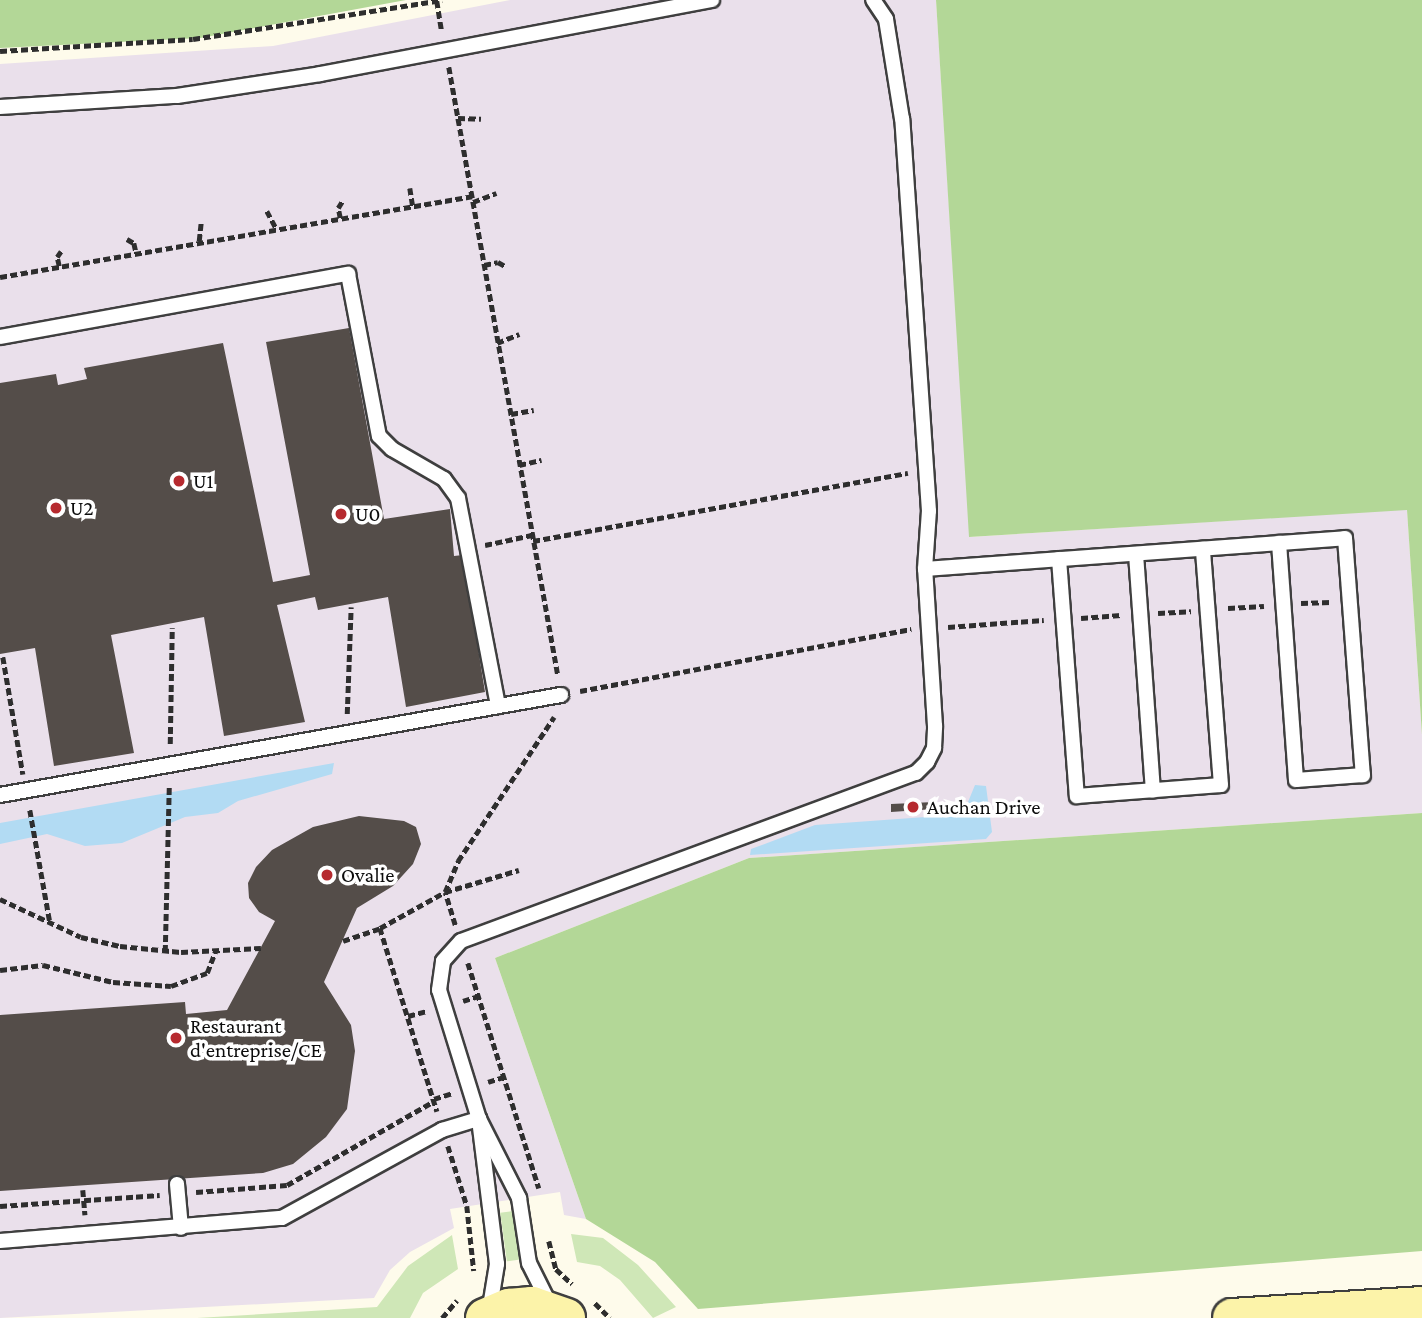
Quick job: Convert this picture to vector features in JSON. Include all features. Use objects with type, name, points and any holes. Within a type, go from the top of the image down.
[{"type":"main road","points":[[478,1310],[571,1303]]},
{"type":"main road","points":[[1232,1318],[1422,1306]]},
{"type":"lane","points":[[0,107],[177,96],[446,51],[712,0]]},
{"type":"lane","points":[[571,1303],[529,1263],[519,1198],[479,1119],[439,990],[443,961],[461,941],[916,773],[934,748],[925,569],[929,511],[902,119],[886,19],[873,0]]},
{"type":"lane","points":[[0,337],[348,274],[379,436],[392,449],[444,479],[458,498],[498,706]]},
{"type":"lane","points":[[925,569],[1345,538],[1363,775],[1296,780],[1279,543]]},
{"type":"lane","points":[[1059,559],[1077,796],[1221,785],[1203,549]]},
{"type":"lane","points":[[1136,554],[1153,790]]},
{"type":"lane","points":[[0,795],[561,695]]},
{"type":"lane","points":[[0,1241],[282,1219],[442,1130],[479,1119]]},
{"type":"lane","points":[[478,1310],[497,1264],[479,1119]]},
{"type":"lane","points":[[178,1189],[181,1228]]},
{"type":"path","points":[[0,51],[193,39],[440,0],[446,51],[561,695],[555,715],[458,861],[445,892],[541,1195]]},
{"type":"path","points":[[458,118],[481,119]]},
{"type":"path","points":[[410,188],[413,206]]},
{"type":"path","points":[[0,277],[199,241],[413,206],[473,199],[496,193]]},
{"type":"path","points":[[340,218],[338,208],[343,200]]},
{"type":"path","points":[[267,211],[276,228]]},
{"type":"path","points":[[199,241],[201,223]]},
{"type":"path","points":[[127,239],[134,243],[136,252]]},
{"type":"path","points":[[59,267],[57,257],[61,251]]},
{"type":"path","points":[[484,265],[498,262],[507,267]]},
{"type":"path","points":[[498,343],[519,334]]},
{"type":"path","points":[[511,414],[534,410]]},
{"type":"path","points":[[520,465],[541,460]]},
{"type":"path","points":[[517,538],[533,538],[925,470]]},
{"type":"path","points":[[561,695],[927,628],[1350,600]]},
{"type":"path","points":[[346,733],[351,607]]},
{"type":"path","points":[[165,952],[172,628]]},
{"type":"path","points":[[343,941],[380,928],[445,892],[519,870]]},
{"type":"path","points":[[0,899],[82,937],[165,952],[261,948]]},
{"type":"path","points":[[380,928],[467,1206],[475,1280]]},
{"type":"path","points":[[0,970],[43,965],[113,982],[171,986],[207,973],[216,950]]},
{"type":"path","points":[[0,1206],[178,1189],[287,1185],[434,1101]]},
{"type":"path","points":[[547,1232],[556,1269],[571,1303],[610,1318]]},
{"type":"path","points":[[442,1318],[478,1310]]},
{"type":"shaded area","points":[[510,0],[936,0],[970,537],[1407,509],[1422,735],[1422,813],[749,858],[495,958],[586,1219],[564,1215],[560,1192],[450,1209],[454,1228],[410,1252],[390,1270],[374,1298],[0,1318],[0,64],[273,46]]},
{"type":"green space","points":[[0,0],[406,0],[200,38],[0,48]]},
{"type":"green space","points":[[936,0],[1422,0],[1422,735],[1407,510],[969,537]]},
{"type":"green space","points":[[1422,813],[1422,1251],[698,1309],[655,1262],[586,1219],[495,958],[749,858]]},
{"type":"green space","points":[[513,1211],[520,1260],[507,1261],[500,1213]]},
{"type":"green space","points":[[571,1234],[603,1238],[638,1265],[676,1307],[653,1318],[620,1280],[600,1266],[577,1262]]},
{"type":"green space","points":[[452,1235],[458,1269],[423,1293],[410,1318],[197,1318],[377,1307],[408,1266]]},
{"type":"water","points":[[334,763],[332,774],[238,801],[218,813],[185,817],[122,843],[85,846],[47,834],[0,844],[0,823]]},
{"type":"water","points":[[975,785],[986,786],[992,832],[986,839],[750,855],[751,849],[815,825],[953,815],[968,802]]},
{"type":"building","points":[[349,328],[384,519],[450,509],[454,556],[463,555],[485,692],[406,707],[388,597],[318,610],[315,597],[277,605],[305,722],[224,736],[204,617],[111,635],[134,753],[54,766],[35,648],[0,654],[0,383],[56,374],[58,385],[87,379],[84,368],[223,343],[273,582],[310,575],[266,342]]},
{"type":"building","name":"Auchan Drive","points":[[934,802],[934,809],[891,812],[891,804]]},
{"type":"building","name":"Restaurant d'entreprise/CE","points":[[359,816],[404,821],[416,827],[421,844],[413,864],[393,886],[357,908],[324,982],[351,1025],[355,1051],[347,1109],[326,1137],[293,1164],[263,1173],[0,1191],[0,1015],[185,1002],[186,1014],[227,1010],[275,921],[259,912],[249,898],[248,883],[256,867],[272,850],[313,827]]},
{"type":"place","name":"U1","points":[[179,481]]},
{"type":"place","name":"U2","points":[[56,508]]},
{"type":"place","name":"U0","points":[[341,514]]},
{"type":"place","name":"Auchan Drive","points":[[913,807]]},
{"type":"place","name":"Ovalie","points":[[327,875]]},
{"type":"place","name":"Restaurant d'entreprise/CE","points":[[176,1038]]}]
